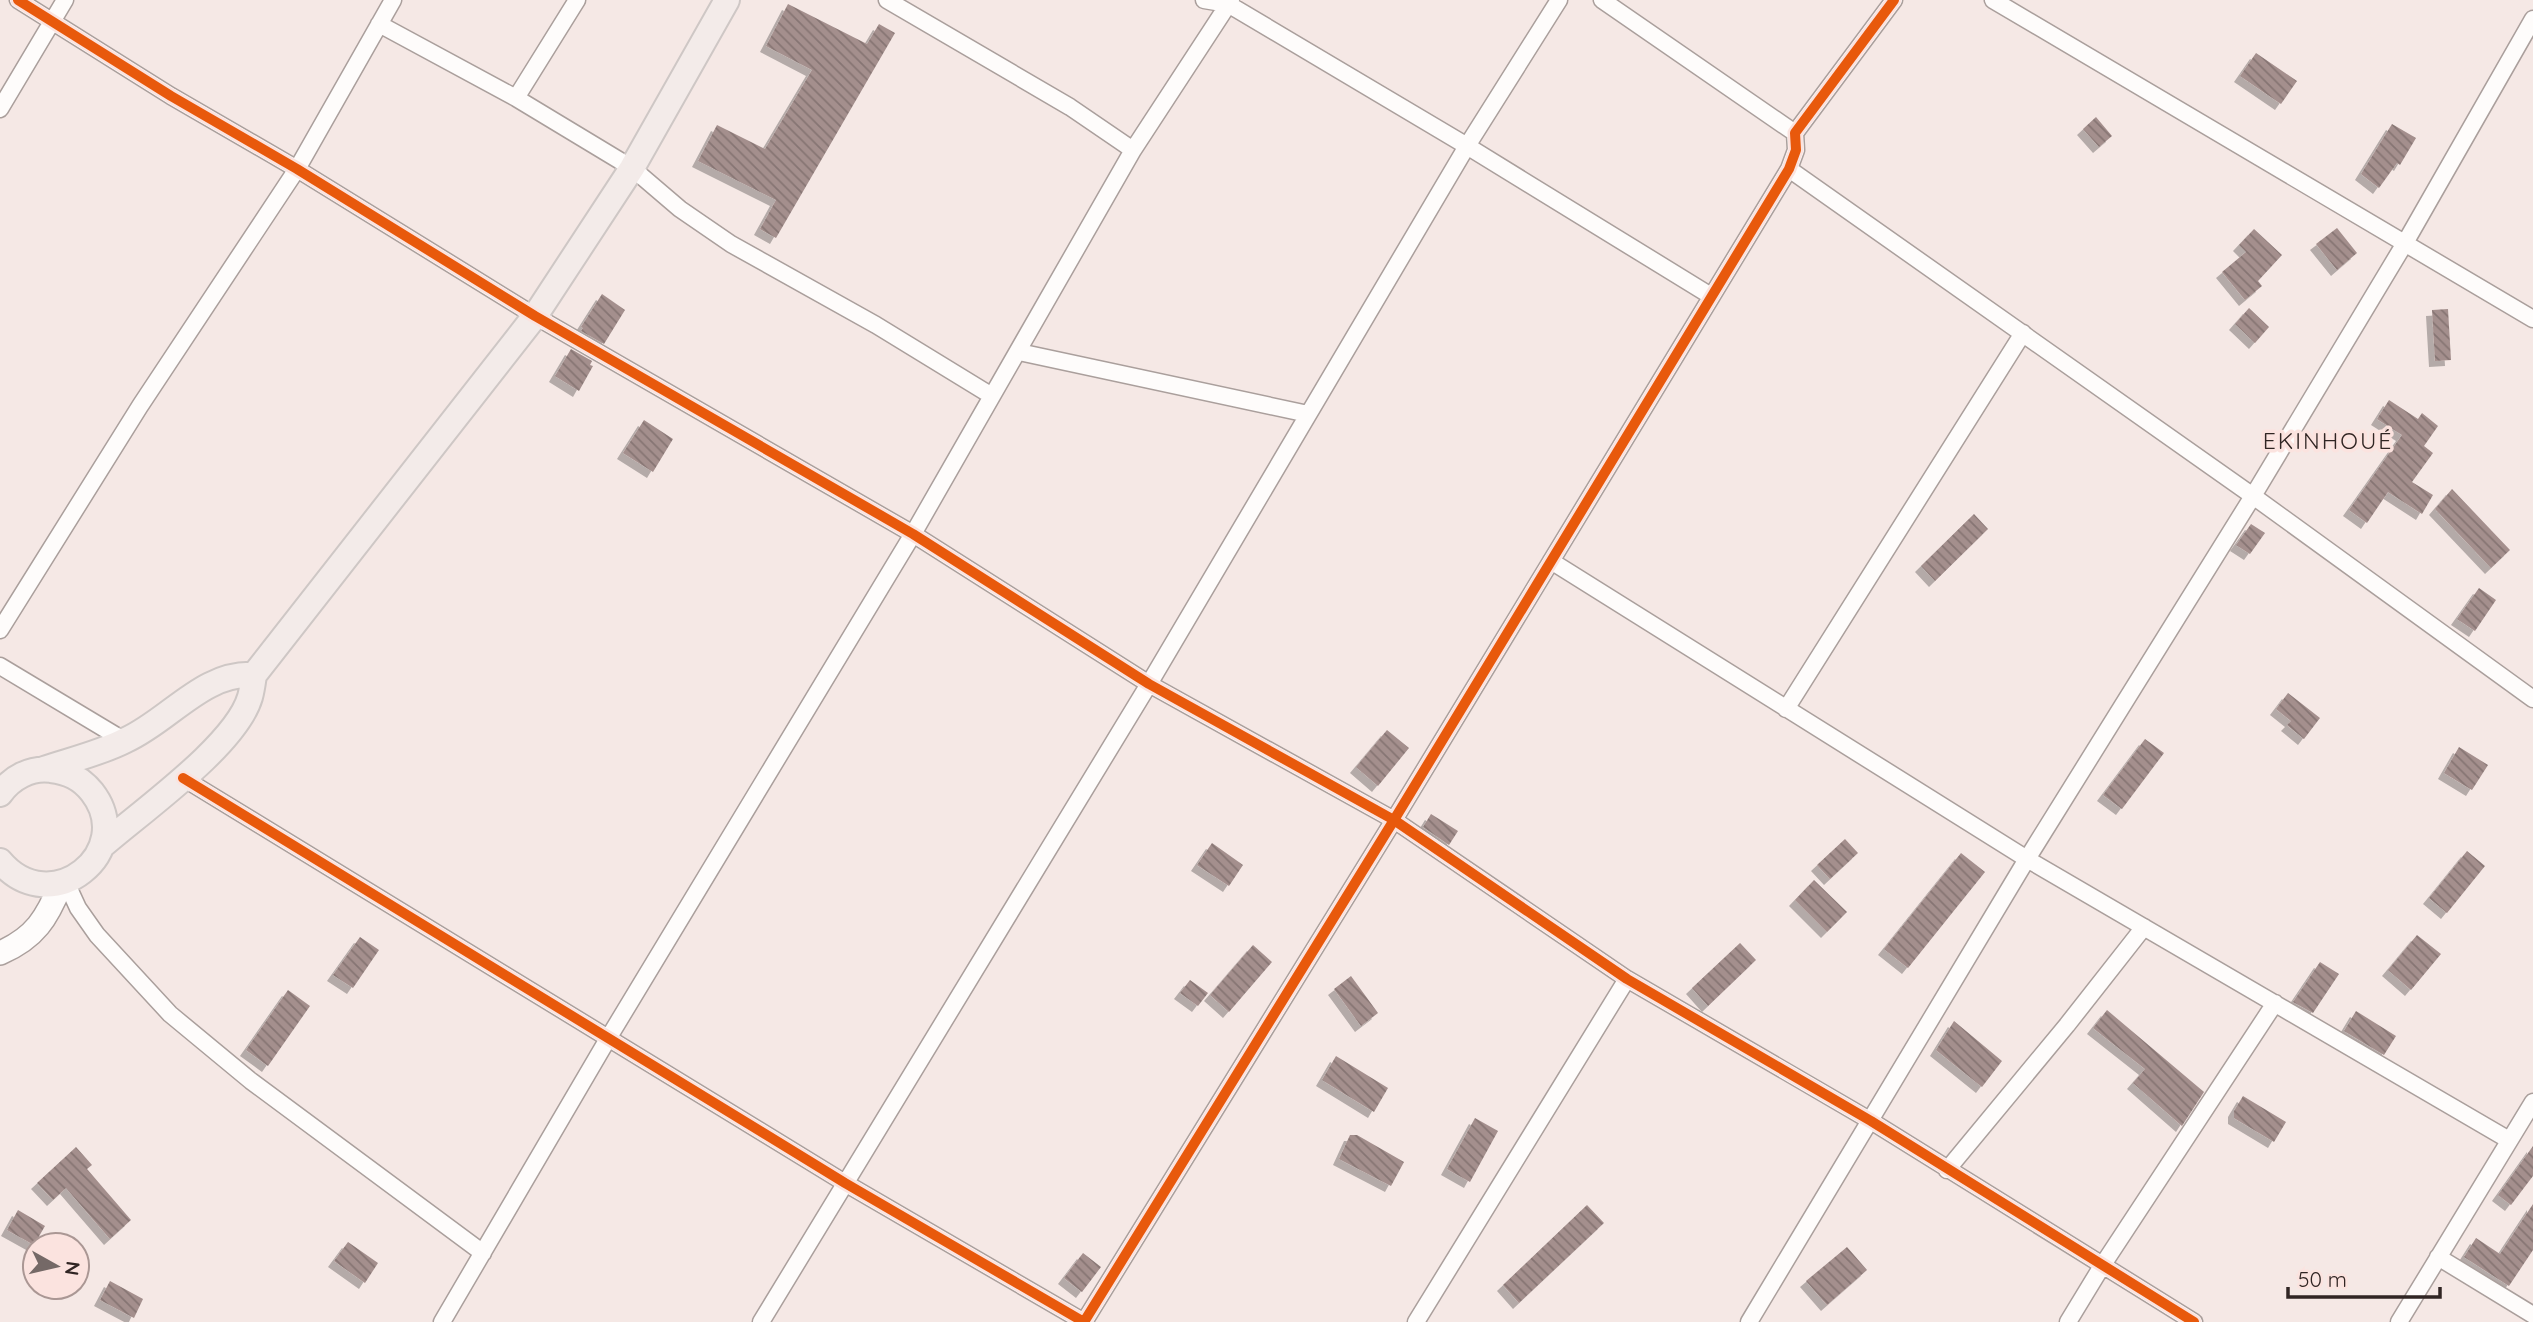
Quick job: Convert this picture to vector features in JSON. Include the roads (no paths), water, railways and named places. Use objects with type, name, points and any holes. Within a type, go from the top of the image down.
[{"type":"main road","points":[[0,861],[24,881],[43,886],[64,883],[89,868],[103,845],[215,749],[241,716],[250,698],[254,675],[535,316],[632,169],[727,0]]},
{"type":"main road","points":[[0,781],[125,741],[157,723],[201,690],[218,681],[226,677],[254,675]]},
{"type":"main road","points":[[0,794],[6,786],[34,771],[66,772],[85,783],[99,801],[105,822],[103,845]]},
{"type":"main road","points":[[0,953],[29,937],[42,923],[64,883]]},
{"type":"street","points":[[18,0],[535,316],[914,534],[1149,684],[1394,820],[1627,979],[1871,1121],[2194,1322]]},
{"type":"street","points":[[0,109],[65,0]]},
{"type":"street","points":[[0,630],[140,406],[297,169],[393,0]]},
{"type":"street","points":[[516,98],[577,0]]},
{"type":"street","points":[[887,0],[1070,107],[1133,150]]},
{"type":"street","points":[[1204,0],[1230,2],[1711,296]]},
{"type":"street","points":[[761,1322],[1149,684],[1467,146],[1559,0]]},
{"type":"street","points":[[1602,0],[1796,133]]},
{"type":"street","points":[[183,778],[845,1183],[1084,1322],[1394,820],[1789,169],[1796,150],[1796,133],[1894,0]]},
{"type":"street","points":[[1993,0],[2533,319]]},
{"type":"street","points":[[442,1322],[609,1037],[914,534],[1133,150],[1230,2]]},
{"type":"street","points":[[1749,1322],[2027,859],[2253,496],[2405,243],[2533,19]]},
{"type":"street","points":[[379,24],[516,98],[632,169],[680,209],[731,244],[876,325],[992,396]]},
{"type":"street","points":[[1789,169],[2253,496],[2533,699]]},
{"type":"street","points":[[1786,709],[2023,333]]},
{"type":"street","points":[[1019,352],[1308,414]]},
{"type":"street","points":[[1551,561],[2027,859],[2509,1140]]},
{"type":"street","points":[[0,666],[125,741]]},
{"type":"street","points":[[64,883],[97,936],[170,1014],[251,1081],[483,1253]]},
{"type":"street","points":[[1947,1170],[2144,927]]},
{"type":"street","points":[[1416,1322],[1627,979]]},
{"type":"street","points":[[2068,1322],[2275,1003]]},
{"type":"street","points":[[2399,1322],[2509,1140],[2530,1112]]},
{"type":"street","points":[[2438,1258],[2533,1315]]},
{"type":"district","name":"EKINHOUÉ","points":[[2328,441]]}]
